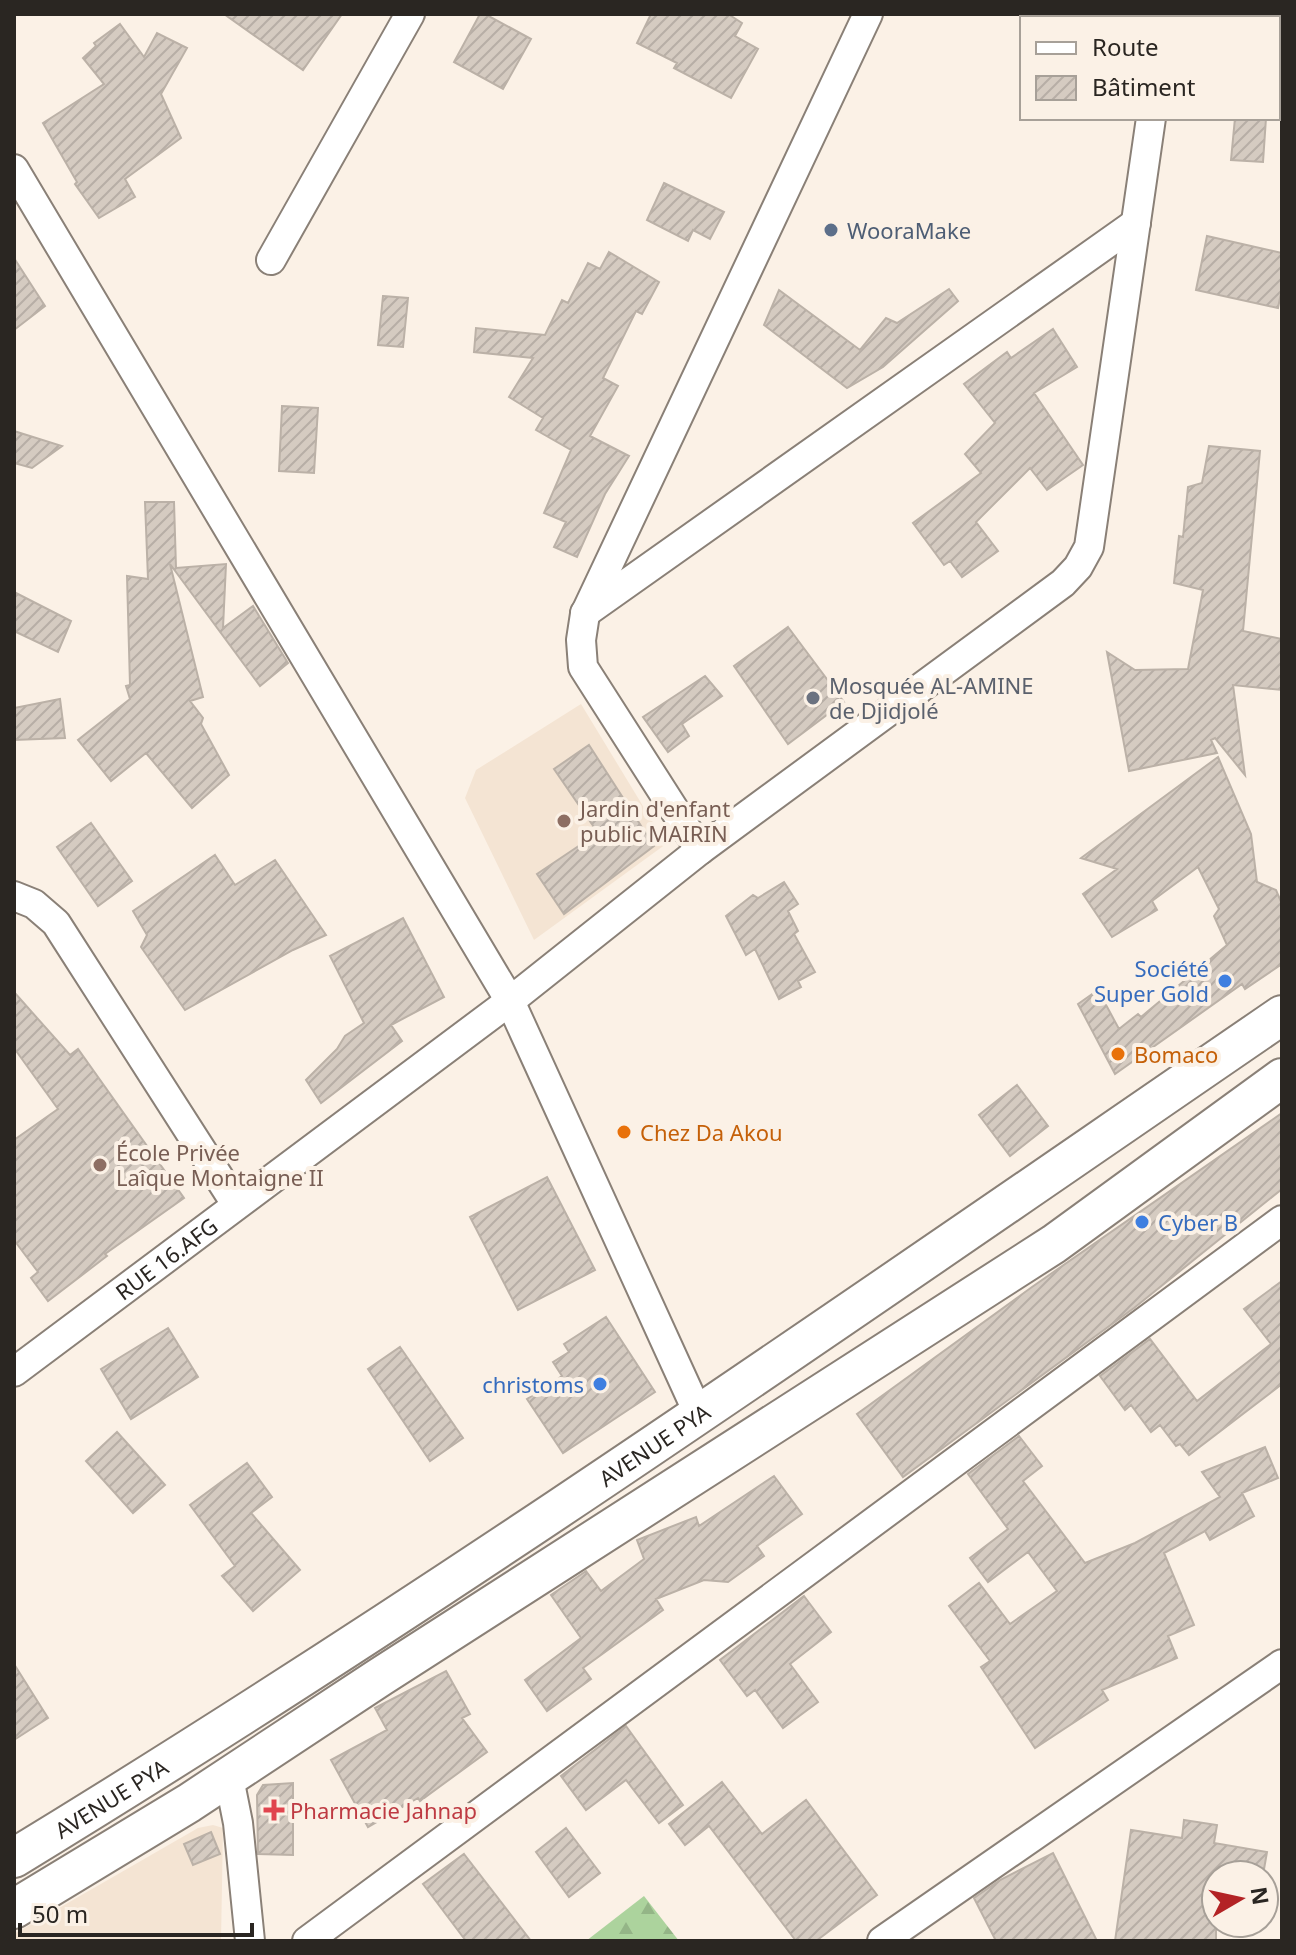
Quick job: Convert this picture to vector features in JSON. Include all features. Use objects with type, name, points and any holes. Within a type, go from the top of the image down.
[{"type":"main road","name":"AVENUE PYA","points":[[14,1858],[207,1739],[699,1415],[1282,1015]]},
{"type":"main road","name":"AVENUE PYA","points":[[14,1909],[229,1778],[380,1677],[1054,1244],[1282,1078]]},
{"type":"main road","points":[[207,1739],[229,1778]]},
{"type":"street","points":[[271,260],[410,14]]},
{"type":"street","points":[[700,850],[583,667],[581,640],[585,614],[868,14]]},
{"type":"street","name":"RUE 16.AFG","points":[[14,1372],[510,1001],[700,850],[1063,583],[1078,567],[1089,547],[1151,120]]},
{"type":"street","points":[[14,169],[510,1001],[699,1415]]},
{"type":"street","points":[[585,614],[1136,223]]},
{"type":"street","points":[[14,896],[34,904],[56,923],[236,1204]]},
{"type":"street","points":[[307,1941],[1282,1220]]},
{"type":"street","points":[[882,1941],[1282,1664]]},
{"type":"street","points":[[229,1778],[238,1823],[250,1941]]},
{"type":"shaded area","name":"Jardin d'enfant public MAIRIN","points":[[581,704],[666,844],[534,940],[465,798],[476,770]]},
{"type":"shaded area","points":[[213,1825],[223,1828],[221,1941],[14,1941],[14,1934],[198,1828]]},
{"type":"green space","points":[[644,1896],[679,1941],[586,1941]]},
{"type":"building","points":[[224,14],[342,14],[303,70]]},
{"type":"building","points":[[480,14],[531,39],[503,89],[454,62]]},
{"type":"building","points":[[651,14],[728,14],[742,23],[735,36],[758,49],[731,98],[674,68],[677,63],[637,43]]},
{"type":"building","points":[[120,24],[144,57],[157,33],[187,48],[161,94],[181,138],[125,179],[135,197],[99,218],[75,184],[77,182],[43,123],[104,84],[83,58],[96,46],[94,43]]},
{"type":"building","points":[[1235,120],[1266,120],[1263,162],[1231,160]]},
{"type":"building","points":[[664,183],[724,212],[710,239],[693,230],[688,241],[647,220]]},
{"type":"building","points":[[1207,236],[1282,253],[1282,288],[1278,308],[1196,290]]},
{"type":"building","points":[[609,252],[659,282],[642,314],[636,311],[603,378],[618,386],[590,436],[629,456],[605,494],[577,557],[554,547],[566,522],[544,513],[571,450],[536,430],[543,418],[509,397],[533,358],[474,352],[476,328],[545,335],[562,300],[568,303],[588,263],[600,269]]},
{"type":"building","points":[[14,258],[45,306],[14,330]]},
{"type":"building","points":[[949,289],[958,301],[883,367],[847,388],[764,325],[779,290],[860,350],[886,318],[897,323]]},
{"type":"building","points":[[383,296],[408,298],[403,347],[378,345]]},
{"type":"building","points":[[1053,329],[1077,367],[1034,393],[1083,465],[1047,490],[1030,468],[976,522],[998,551],[962,577],[950,561],[944,565],[913,523],[981,473],[965,454],[995,423],[964,384],[1007,352],[1011,358]]},
{"type":"building","points":[[282,406],[318,408],[314,473],[279,471]]},
{"type":"building","points":[[14,431],[62,446],[32,468],[14,463]]},
{"type":"building","points":[[1209,446],[1260,451],[1243,631],[1282,639],[1282,690],[1233,685],[1245,775],[1215,738],[1211,740],[1217,753],[1129,771],[1107,652],[1135,670],[1188,669],[1203,590],[1174,583],[1188,487],[1202,483]]},
{"type":"building","points":[[145,502],[174,502],[176,568],[226,564],[223,628],[253,606],[288,663],[260,686],[170,564],[203,697],[190,701],[203,718],[201,724],[229,775],[192,808],[146,753],[111,781],[78,740],[130,699],[126,686],[130,685],[127,576],[148,579]]},
{"type":"building","points":[[14,592],[71,621],[58,652],[14,631]]},
{"type":"building","points":[[788,627],[844,702],[788,744],[734,666]]},
{"type":"building","points":[[705,676],[722,696],[682,724],[689,736],[668,752],[643,717]]},
{"type":"building","points":[[60,699],[65,738],[14,740],[14,708]]},
{"type":"building","points":[[589,745],[654,846],[564,914],[537,874],[598,833],[554,769]]},
{"type":"building","points":[[1218,757],[1251,834],[1257,882],[1276,890],[1282,904],[1282,964],[1245,989],[1242,984],[1115,1074],[1078,1004],[1098,990],[1119,1029],[1138,1014],[1141,1017],[1227,945],[1214,916],[1219,909],[1198,867],[1152,901],[1157,910],[1112,937],[1083,894],[1117,869],[1081,858]]},
{"type":"building","points":[[91,823],[132,881],[98,906],[57,847]]},
{"type":"building","points":[[215,855],[235,885],[275,860],[326,935],[185,1010],[141,947],[147,935],[133,911]]},
{"type":"building","points":[[784,882],[798,904],[788,911],[798,931],[794,934],[815,972],[798,981],[801,987],[779,999],[755,949],[746,955],[726,916],[753,895],[758,898]]},
{"type":"building","points":[[403,918],[444,997],[391,1025],[402,1041],[321,1103],[306,1080],[337,1049],[345,1036],[364,1023],[330,956]]},
{"type":"building","name":"École Privée Laîque Montaigne II","points":[[14,992],[70,1055],[78,1049],[184,1198],[105,1254],[107,1256],[48,1301],[31,1278],[38,1272],[14,1240],[14,1140],[58,1109],[14,1048]]},
{"type":"building","points":[[1017,1085],[1048,1126],[1010,1156],[979,1115]]},
{"type":"building","points":[[1282,1113],[1282,1189],[1134,1308],[903,1477],[857,1414],[1032,1287]]},
{"type":"building","points":[[547,1177],[595,1270],[518,1310],[470,1217]]},
{"type":"building","points":[[1282,1281],[1282,1384],[1189,1455],[1180,1444],[1176,1446],[1160,1425],[1151,1432],[1131,1405],[1125,1410],[1100,1376],[1150,1339],[1197,1401],[1271,1344],[1244,1309]]},
{"type":"building","name":"christoms","points":[[606,1317],[655,1392],[563,1453],[527,1399],[562,1376],[553,1362],[569,1352],[564,1344]]},
{"type":"building","points":[[168,1328],[198,1377],[131,1419],[101,1369]]},
{"type":"building","points":[[400,1347],[463,1438],[430,1461],[368,1369]]},
{"type":"building","points":[[117,1432],[165,1485],[133,1513],[86,1461]]},
{"type":"building","points":[[1019,1436],[1042,1466],[1023,1481],[1085,1563],[1135,1543],[1220,1497],[1202,1472],[1265,1447],[1278,1478],[1242,1493],[1254,1516],[1210,1540],[1205,1531],[1164,1553],[1194,1625],[1168,1636],[1177,1658],[1102,1690],[1108,1700],[1035,1748],[981,1667],[990,1661],[949,1606],[979,1583],[1010,1624],[1057,1591],[1028,1552],[988,1582],[970,1558],[1008,1529],[968,1474]]},
{"type":"building","points":[[247,1463],[272,1497],[251,1513],[300,1570],[253,1611],[222,1576],[235,1566],[190,1505]]},
{"type":"building","points":[[774,1476],[802,1514],[757,1546],[764,1556],[728,1582],[704,1580],[656,1599],[663,1610],[583,1668],[591,1679],[547,1711],[525,1680],[581,1638],[551,1595],[586,1571],[601,1591],[644,1559],[637,1540],[696,1517],[699,1526]]},
{"type":"building","points":[[804,1596],[831,1632],[790,1664],[818,1702],[783,1728],[755,1690],[747,1696],[720,1660]]},
{"type":"building","points":[[14,1664],[48,1718],[14,1740]]},
{"type":"building","points":[[446,1671],[470,1714],[462,1718],[487,1752],[420,1801],[418,1798],[368,1827],[331,1760],[387,1730],[375,1708]]},
{"type":"building","points":[[626,1726],[683,1805],[659,1823],[626,1780],[586,1810],[561,1776]]},
{"type":"building","points":[[722,1782],[762,1834],[806,1800],[877,1895],[816,1941],[796,1941],[709,1826],[685,1845],[669,1824]]},
{"type":"building","points":[[293,1783],[293,1855],[258,1854],[257,1795],[263,1785]]},
{"type":"building","points":[[1184,1820],[1217,1825],[1214,1843],[1267,1852],[1266,1859],[1200,1859],[1200,1939],[1216,1941],[1115,1941],[1131,1830],[1182,1838]]},
{"type":"building","points":[[566,1828],[600,1873],[569,1897],[536,1852]]},
{"type":"building","points":[[211,1832],[220,1854],[193,1865],[184,1844]]},
{"type":"building","points":[[1053,1853],[1097,1941],[996,1941],[974,1898],[1000,1880]]},
{"type":"building","points":[[464,1854],[531,1941],[466,1941],[423,1884]]},
{"type":"place","name":"WooraMake","points":[[831,230]]},
{"type":"place","name":"Mosquée AL-AMINE de Djidjolé","points":[[813,698]]},
{"type":"place","name":"Jardin d'enfant public MAIRIN","points":[[564,821]]},
{"type":"place","name":"Société Super Gold","points":[[1225,981]]},
{"type":"place","name":"Bomaco","points":[[1118,1054]]},
{"type":"place","name":"Chez Da Akou","points":[[624,1132]]},
{"type":"place","name":"École Privée Laîque Montaigne II","points":[[100,1165]]},
{"type":"place","name":"Cyber B","points":[[1142,1222]]},
{"type":"place","name":"christoms","points":[[600,1384]]},
{"type":"place","name":"Pharmacie Jahnap","points":[[274,1810]]}]
